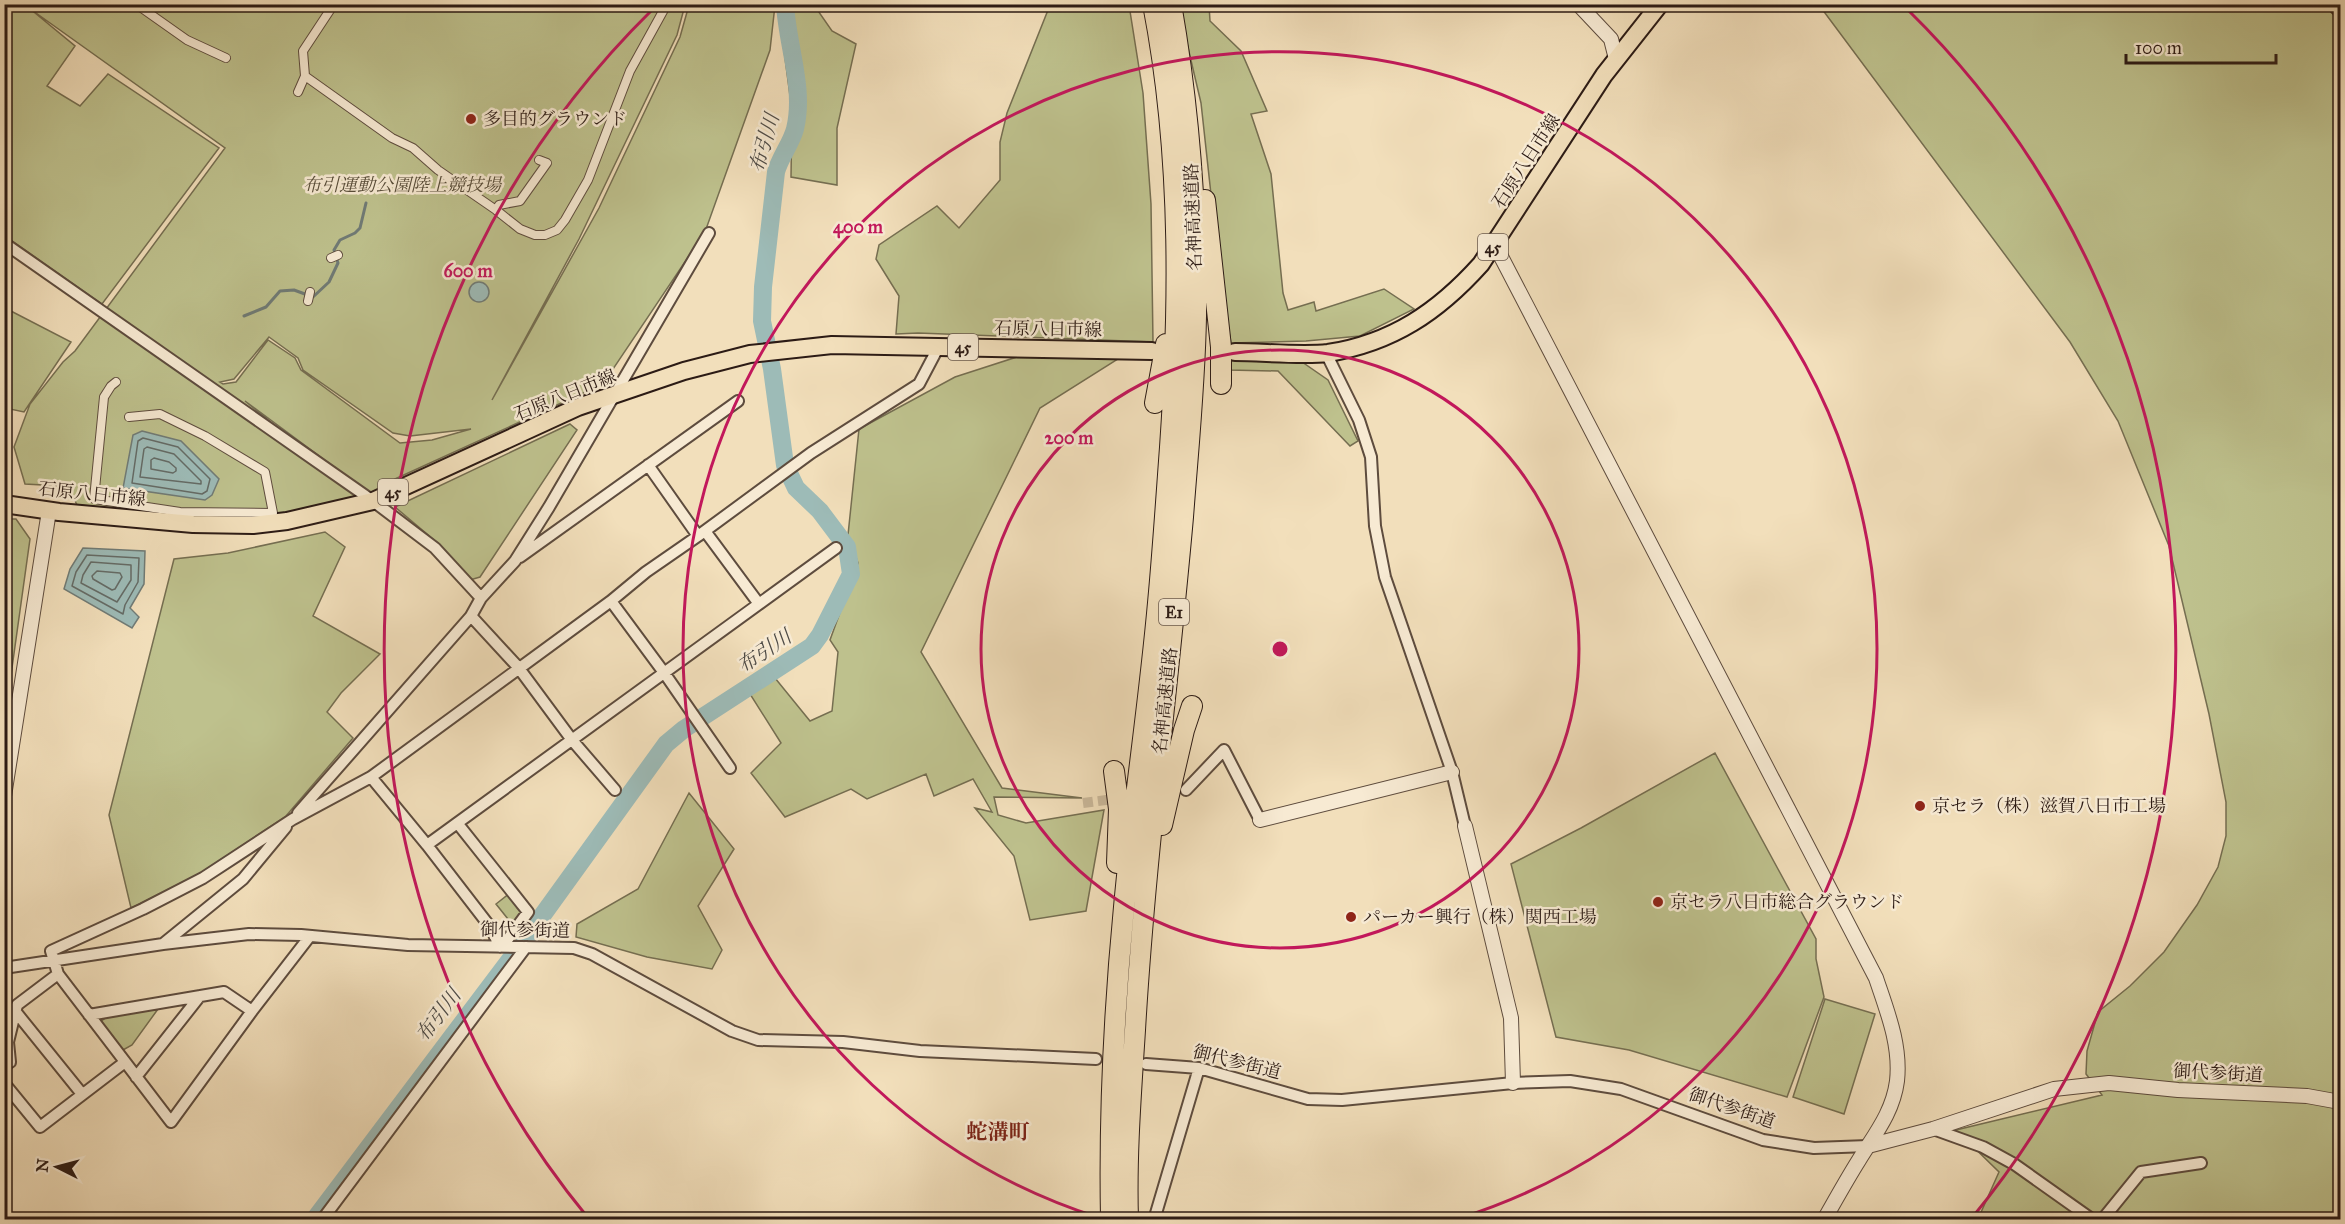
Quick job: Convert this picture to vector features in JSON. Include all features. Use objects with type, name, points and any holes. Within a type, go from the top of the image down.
[{"type":"highway","name":"名神高速道路","points":[[1111,1220],[1112,1107],[1124,908],[1158,604],[1175,389],[1177,294],[1170,128],[1154,4]]},
{"type":"highway","name":"名神高速道路","points":[[1128,1220],[1130,1108],[1141,927],[1175,603],[1194,369],[1196,315],[1189,126],[1173,4]]},
{"type":"highway","points":[[1173,4],[1191,90],[1202,167],[1221,347],[1221,384]]},
{"type":"highway","points":[[1155,403],[1168,317],[1177,294]]},
{"type":"highway","points":[[1141,927],[1148,908],[1158,842],[1184,730],[1192,706]]},
{"type":"highway","points":[[1114,771],[1119,809],[1115,1040]]},
{"type":"main road","name":"石原八日市線","points":[[1235,352],[1326,353],[1358,346],[1407,327],[1458,290],[1495,245],[1616,59],[1660,4]]},
{"type":"main road","points":[[2336,4],[2340,8]]},
{"type":"main road","name":"石原八日市線","points":[[4,504],[49,511],[193,524],[253,525],[296,519],[373,501],[578,407],[684,371],[768,352],[832,345],[1152,351]]},
{"type":"street","points":[[136,4],[187,40],[226,58]]},
{"type":"street","points":[[298,92],[305,76],[303,51],[334,4]]},
{"type":"street","points":[[305,76],[392,138],[413,148],[438,170],[520,229],[535,235],[545,235],[557,230],[566,220],[588,180],[630,71],[667,4]]},
{"type":"street","points":[[1578,4],[1611,39],[1616,59]]},
{"type":"street","points":[[496,210],[499,205],[520,201],[547,163],[539,160]]},
{"type":"street","points":[[163,944],[243,879],[471,616],[481,598],[515,561],[709,233]]},
{"type":"street","points":[[4,243],[373,501],[435,548],[481,598]]},
{"type":"street","points":[[1495,245],[1876,978],[1893,1028],[1897,1054],[1897,1082],[1887,1118],[1824,1220]]},
{"type":"street","points":[[308,301],[310,292]]},
{"type":"street","points":[[310,936],[171,1122],[58,974],[51,951],[143,909],[203,878],[293,819],[371,777],[783,473],[919,384],[939,346]]},
{"type":"street","points":[[1326,353],[1359,420],[1371,457],[1375,526],[1385,577],[1452,772],[1511,1018],[1513,1083]]},
{"type":"street","points":[[117,382],[111,386],[104,397],[94,499],[180,512],[273,513],[265,472],[206,436],[160,414],[129,417]]},
{"type":"street","points":[[515,561],[738,401]]},
{"type":"street","points":[[648,465],[759,604]]},
{"type":"street","points":[[4,796],[49,511]]},
{"type":"street","points":[[427,845],[836,548]]},
{"type":"street","points":[[610,601],[665,674],[730,768]]},
{"type":"street","points":[[471,616],[518,667],[572,740],[615,790]]},
{"type":"street","points":[[1186,790],[1224,750],[1260,820],[1452,772]]},
{"type":"street","points":[[371,777],[427,845],[504,947]]},
{"type":"street","points":[[458,824],[528,912],[504,947]]},
{"type":"street","name":"御代参街道","points":[[4,968],[163,944],[249,934],[310,936],[408,945],[574,948],[592,954],[732,1031],[758,1040],[843,1042],[920,1051],[1096,1059]]},
{"type":"street","points":[[322,1220],[524,947]]},
{"type":"street","points":[[4,1066],[10,1062],[8,1042],[17,1005],[58,974]]},
{"type":"street","points":[[89,1015],[224,992],[252,1011]]},
{"type":"street","points":[[136,1077],[200,996]]},
{"type":"street","points":[[15,1011],[82,1094]]},
{"type":"street","points":[[4,1083],[40,1126],[125,1062]]},
{"type":"street","name":"御代参街道","points":[[1146,1064],[1199,1068],[1308,1099],[1330,1100],[1372,1099],[1513,1083],[1570,1081],[1621,1089],[1763,1140],[1814,1148],[1868,1146],[1933,1129],[2054,1089],[2109,1083],[2307,1096],[2340,1102]]},
{"type":"street","points":[[1154,1220],[1199,1068]]},
{"type":"street","points":[[1933,1129],[1983,1147],[2014,1164],[2093,1220]]},
{"type":"street","points":[[2102,1220],[2141,1172],[2201,1163]]},
{"type":"green space","name":"布引運動公園陸上競技場","points":[[5,5],[685,5],[677,35],[579,239],[492,400],[599,208],[680,37],[689,5],[775,5],[770,50],[705,232],[603,384],[395,479],[372,495],[245,401],[360,496],[287,514],[228,519],[77,505],[71,492],[62,489],[61,486],[25,484],[14,447],[30,404],[63,362],[75,351],[225,148],[29,8],[75,46],[47,86],[80,106],[108,74],[219,148],[102,304],[5,236]],"holes":[[[269,337],[298,358],[303,370],[393,433],[410,436],[471,429],[432,440],[400,443],[301,370],[295,358],[268,340],[236,382],[223,384],[220,382],[234,379]]]},
{"type":"green space","points":[[778,5],[814,5],[832,31],[856,44],[837,128],[837,185],[791,177],[792,111]]},
{"type":"green space","points":[[1050,5],[1129,5],[1143,93],[1151,204],[1153,342],[896,334],[899,296],[876,259],[879,245],[937,206],[959,228],[1000,180],[1000,142],[1007,113]]},
{"type":"green space","points":[[1178,5],[1209,5],[1210,21],[1241,51],[1267,111],[1251,114],[1271,174],[1283,293],[1288,310],[1314,302],[1316,311],[1384,289],[1414,309],[1360,336],[1306,341],[1231,343],[1222,295],[1201,103]]},
{"type":"green space","points":[[1819,5],[2340,5],[2340,1219],[1978,1219],[1999,1172],[1956,1130],[2102,1095],[2086,1074],[2087,1051],[2098,1012],[2130,986],[2164,952],[2197,905],[2218,867],[2226,836],[2226,802],[2209,714],[2169,546],[2118,421],[2070,342]]},
{"type":"green space","points":[[7,309],[71,342],[24,412],[5,408],[4,314]]},
{"type":"green space","points":[[1023,355],[1118,359],[1040,408],[921,652],[1002,788],[1082,798],[994,797],[998,815],[1026,823],[1104,810],[1086,911],[1030,920],[1014,856],[975,808],[992,812],[973,779],[934,796],[926,774],[867,799],[851,789],[785,817],[751,773],[781,743],[750,694],[775,678],[810,721],[832,711],[838,652],[830,640],[858,563],[848,535],[859,429],[955,377]]},
{"type":"green space","points":[[1230,361],[1302,362],[1328,380],[1358,441],[1350,446],[1278,371],[1229,370]]},
{"type":"green space","points":[[570,424],[577,430],[480,577],[470,580],[440,545],[395,507]]},
{"type":"green space","points":[[5,519],[16,519],[30,539],[5,718]]},
{"type":"green space","points":[[325,532],[345,547],[313,616],[380,654],[341,693],[327,712],[353,738],[286,816],[201,873],[131,908],[109,815],[174,559],[228,553]]},
{"type":"green space","name":"京セラ八日市総合グラウンド","points":[[1715,753],[1816,939],[1816,959],[1824,997],[1787,1097],[1629,1050],[1556,1037],[1511,864],[1581,828]]},
{"type":"green space","points":[[689,793],[734,849],[698,906],[722,950],[712,969],[647,957],[576,937],[577,924],[638,889]]},
{"type":"green space","points":[[510,893],[521,906],[521,913],[512,924],[496,904]]},
{"type":"green space","points":[[1825,999],[1875,1014],[1844,1114],[1793,1097]]},
{"type":"green space","points":[[158,1009],[132,1045],[123,1050],[100,1022],[107,1017]]},
{"type":"water","points":[[475,282],[483,282],[489,288],[489,296],[483,302],[475,302],[469,296],[469,288]]},
{"type":"water","points":[[142,431],[181,441],[219,479],[212,495],[205,500],[123,488],[133,435]]},
{"type":"water","points":[[83,548],[145,551],[144,584],[130,608],[139,617],[132,628],[64,589],[70,569]]},
{"type":"waterway","name":"布引川","points":[[314,1220],[521,945],[666,744],[684,729],[812,646],[851,574],[847,547],[820,511],[796,488],[785,465],[772,369],[762,321],[763,287],[776,172],[793,135],[798,114],[797,82],[785,4]]},
{"type":"waterway","points":[[244,316],[266,307],[280,291],[294,290],[313,297],[329,282],[338,263],[334,250],[340,240],[360,228],[366,203]]},
{"type":"tunnel","points":[[1083,803],[1122,798]]},
{"type":"place","name":"多目的グラウンド","points":[[471,119]]},
{"type":"place","name":"京セラ（株）滋賀八日市工場","points":[[1920,806]]},
{"type":"place","name":"京セラ八日市総合グラウンド","points":[[1658,902]]},
{"type":"place","name":"パーカー興行（株）関西工場","points":[[1351,917]]},
{"type":"district","name":"蛇溝町","points":[[998,1132]]}]
